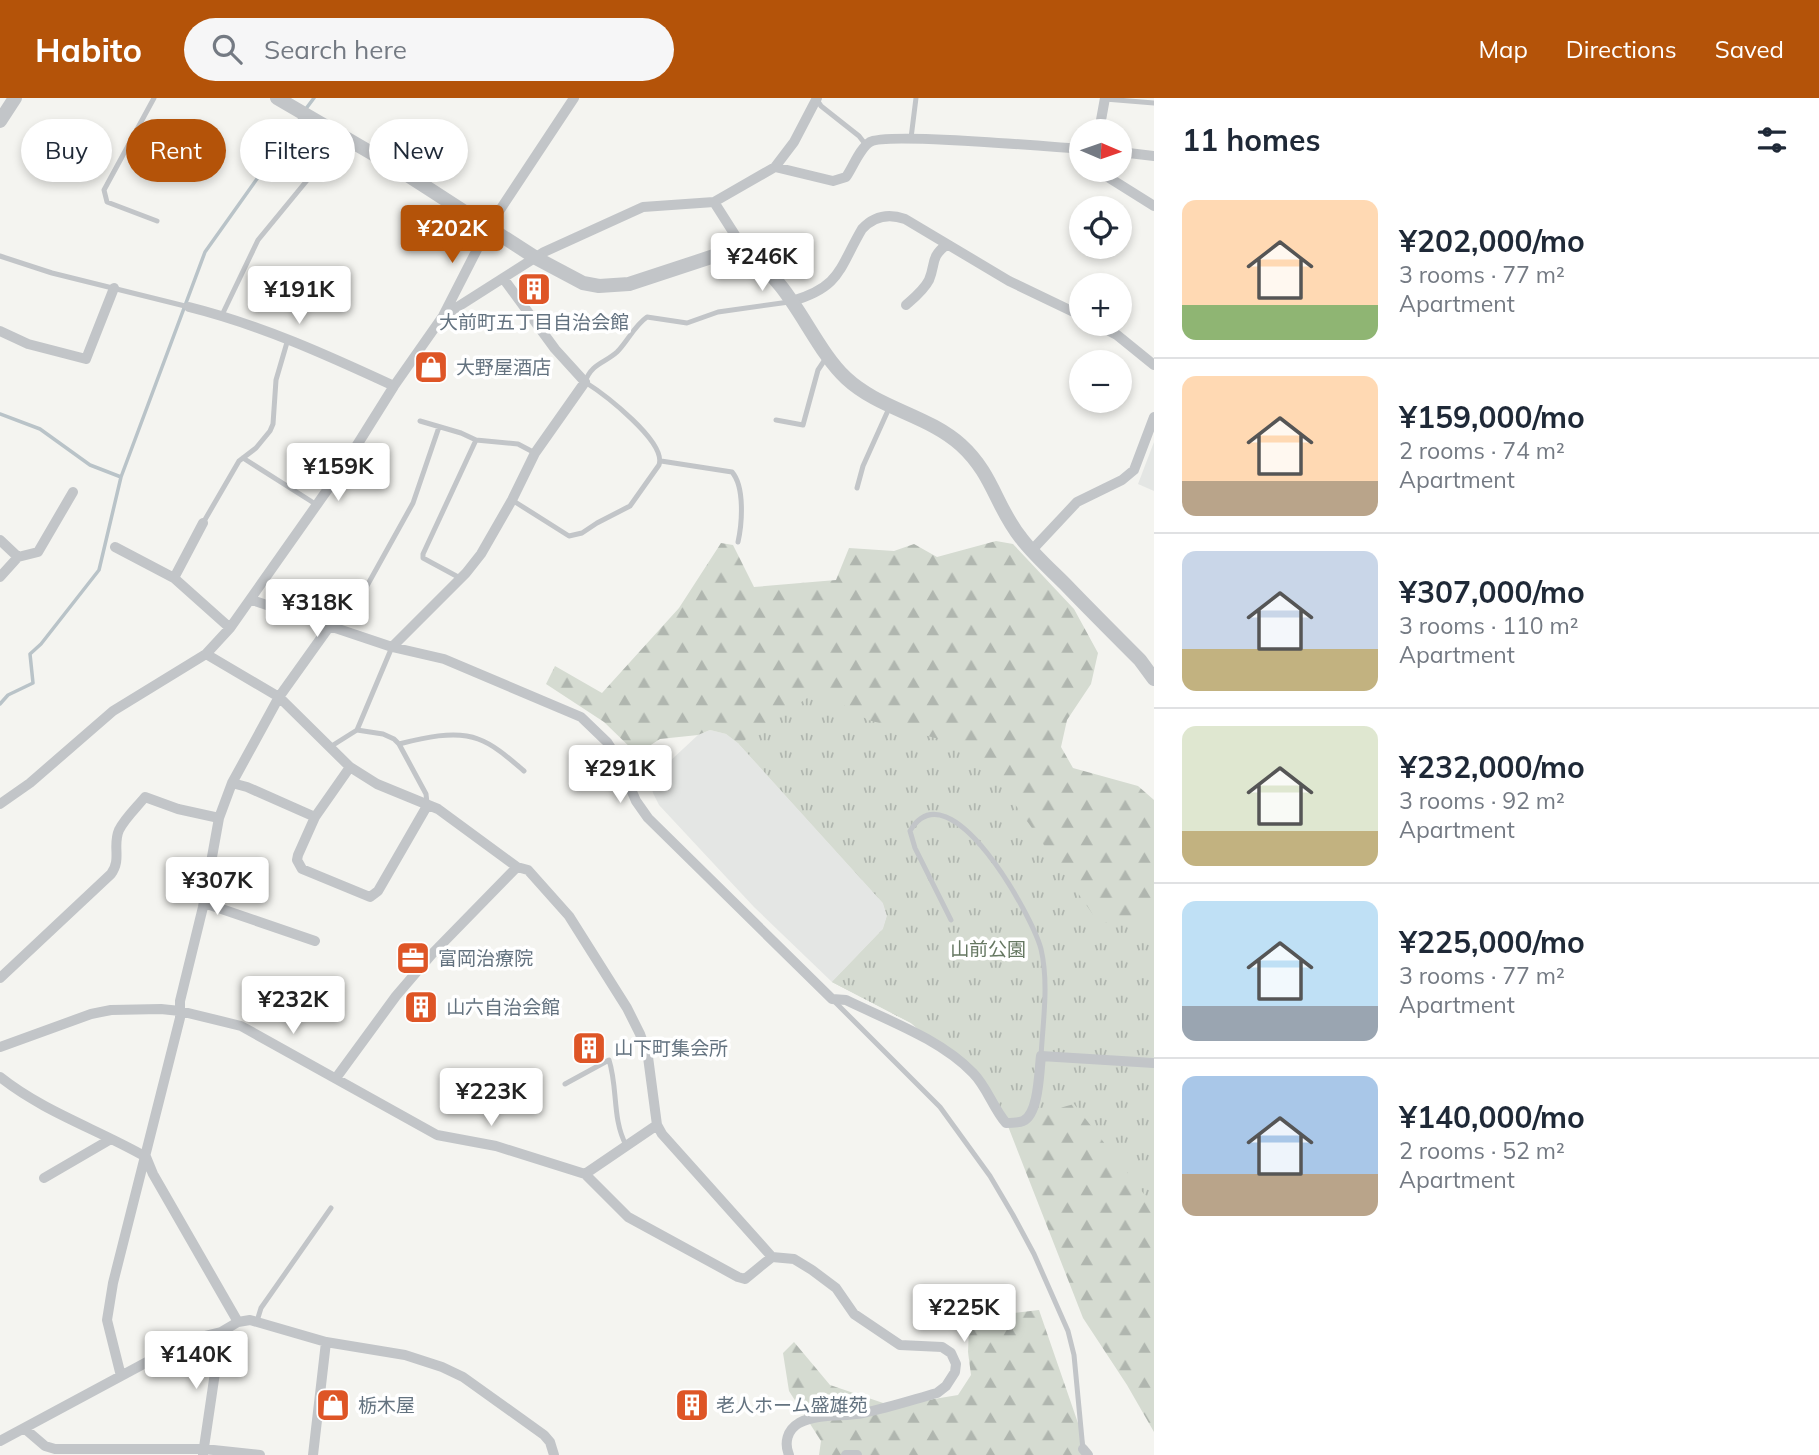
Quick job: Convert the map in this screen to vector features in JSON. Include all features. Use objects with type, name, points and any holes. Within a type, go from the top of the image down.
[{"type":"street","points":[[0,121],[15,98]]},
{"type":"street","points":[[277,98],[301,104],[322,119]]},
{"type":"street","points":[[0,804],[30,783],[113,710],[206,654],[230,628],[317,505],[443,316],[488,228],[574,98]]},
{"type":"street","points":[[443,316],[551,248],[643,207],[714,202],[775,167],[794,142],[816,98]]},
{"type":"street","points":[[1101,119],[1105,98]]},
{"type":"street","points":[[775,167],[833,181],[841,180],[846,177],[866,145],[874,139],[911,138],[1069,148]]},
{"type":"street","points":[[355,142],[488,228],[574,279],[599,286],[629,284],[714,256],[737,255],[759,264],[792,301],[828,356],[846,378],[890,405],[940,429],[973,458],[990,480],[1020,537],[1140,660],[1154,679]]},
{"type":"street","points":[[1132,153],[1154,156]]},
{"type":"street","points":[[1116,182],[1154,206]]},
{"type":"street","points":[[714,202],[735,235],[737,255]]},
{"type":"street","points":[[792,301],[825,289],[840,271],[862,229],[877,218],[895,215],[1010,281],[1069,310]]},
{"type":"street","points":[[906,305],[925,287],[933,257],[946,245]]},
{"type":"street","points":[[392,647],[481,554],[535,453],[585,382],[555,349],[503,278]]},
{"type":"street","points":[[0,331],[28,344],[86,359],[114,288]]},
{"type":"street","points":[[189,307],[222,315],[289,338],[394,386]]},
{"type":"street","points":[[1118,336],[1154,365]]},
{"type":"street","points":[[1032,550],[1077,502],[1128,476],[1134,470],[1154,417]]},
{"type":"street","points":[[0,577],[18,558],[38,552],[73,492]]},
{"type":"street","points":[[174,578],[202,523]]},
{"type":"street","points":[[0,540],[18,558]]},
{"type":"street","points":[[115,547],[174,578],[230,628]]},
{"type":"street","points":[[252,600],[392,647],[444,659],[580,717],[607,742],[618,759],[636,801],[648,818],[832,999],[846,1000],[958,1058],[976,1076],[1006,1123],[1023,1122],[1030,1115],[1035,1104],[1041,1056],[1154,1063]]},
{"type":"street","points":[[121,1376],[107,1320],[113,1283],[180,1011],[219,818],[232,783],[279,696],[329,626]]},
{"type":"street","points":[[206,654],[279,696],[350,767],[377,784],[438,810],[517,867],[525,868],[531,873],[569,916],[627,1008],[648,1057],[657,1125],[662,1134],[772,1257],[794,1259],[812,1270],[836,1288],[854,1314],[900,1345],[942,1347],[951,1353],[956,1364],[953,1379],[937,1393],[863,1413],[812,1419],[798,1424],[787,1435],[789,1455]]},
{"type":"street","points":[[350,767],[315,817],[298,855],[298,865],[313,873],[370,897],[378,891],[427,806]]},
{"type":"street","points":[[232,783],[315,817]]},
{"type":"street","points":[[0,978],[111,874],[117,866],[116,842],[119,830],[145,797],[178,809],[219,818]]},
{"type":"street","points":[[336,1078],[396,996],[432,954],[517,867]]},
{"type":"street","points":[[204,902],[315,941]]},
{"type":"street","points":[[0,1047],[91,1014],[111,1010],[161,1009],[208,1017],[241,1026],[437,1135],[496,1146],[585,1174],[628,1217],[738,1278],[745,1279],[772,1257]]},
{"type":"street","points":[[0,1077],[32,1101],[146,1157],[153,1174],[238,1322]]},
{"type":"street","points":[[585,1174],[657,1125]]},
{"type":"street","points":[[44,1178],[111,1139]]},
{"type":"street","points":[[0,1441],[188,1340],[221,1332],[238,1322],[257,1321],[326,1342],[405,1355],[442,1367],[463,1377],[544,1435],[550,1442],[554,1455]]},
{"type":"street","points":[[203,1452],[221,1332]]},
{"type":"street","points":[[313,1455],[326,1342]]},
{"type":"street","points":[[24,1428],[45,1451],[55,1449],[260,1455]]},
{"type":"street","points":[[846,1455],[857,1455]]},
{"type":"lane","points":[[154,98],[104,190],[107,202],[157,221]]},
{"type":"lane","points":[[816,98],[821,106],[859,136],[866,145]]},
{"type":"lane","points":[[911,138],[916,98]]},
{"type":"lane","points":[[1105,98],[1154,103]]},
{"type":"lane","points":[[222,315],[258,240],[306,182]]},
{"type":"lane","points":[[0,256],[52,273],[189,307]]},
{"type":"lane","points":[[512,500],[569,536],[630,506],[661,461],[659,450],[642,429],[585,382],[588,375],[601,361],[618,351],[647,317],[687,323],[718,312],[792,301]]},
{"type":"lane","points":[[202,523],[243,458],[265,439],[270,431],[273,424],[276,380],[289,338]]},
{"type":"lane","points":[[776,420],[803,425],[818,370],[828,356]]},
{"type":"lane","points":[[857,488],[863,466],[890,405]]},
{"type":"lane","points":[[420,421],[476,440],[517,444],[535,453]]},
{"type":"lane","points":[[353,611],[413,503],[439,427]]},
{"type":"lane","points":[[460,578],[423,555],[476,440]]},
{"type":"lane","points":[[243,458],[317,505]]},
{"type":"lane","points":[[661,461],[732,472],[737,478],[742,523],[738,542]]},
{"type":"lane","points":[[330,747],[357,730],[392,647]]},
{"type":"lane","points":[[357,730],[383,734],[399,744],[426,794],[427,806]]},
{"type":"lane","points":[[399,744],[432,738],[475,738],[524,771]]},
{"type":"lane","points":[[951,920],[915,848],[910,831],[916,821],[936,813],[957,821],[968,830],[1016,894],[1040,946],[1045,972],[1041,1056]]},
{"type":"lane","points":[[832,999],[940,1107],[990,1176],[1013,1215],[1034,1254],[1068,1331],[1074,1355],[1084,1453]]},
{"type":"lane","points":[[565,1084],[609,1060],[616,1090],[618,1127],[626,1144]]},
{"type":"lane","points":[[257,1321],[261,1308],[331,1208]]},
{"type":"shaded area","points":[[1154,442],[1154,491],[1138,484]]},
{"type":"shaded area","points":[[710,730],[726,734],[739,744],[883,903],[887,916],[883,929],[832,982],[754,907],[659,805],[653,793],[651,783],[654,776],[698,735]]},
{"type":"green space","points":[[996,541],[1013,544],[1074,609],[1098,653],[1091,684],[1067,720],[1061,747],[1073,768],[1138,786],[1154,800],[1154,1432],[1083,1318],[995,1093],[911,1023],[832,982],[883,929],[887,916],[883,903],[739,744],[726,734],[710,730],[698,735],[660,739],[637,754],[604,722],[546,684],[555,666],[602,693],[679,608],[721,543],[733,545],[754,587],[836,580],[849,548],[894,551],[914,544],[937,557]]},
{"type":"green space","name":"山前公園","points":[[819,690],[868,720],[976,749],[1099,923],[1154,920],[1154,1207],[1074,1104],[1006,1123],[980,1082],[911,1023],[832,982],[883,929],[887,916],[883,903],[739,744]]},
{"type":"green space","points":[[970,1305],[982,1317],[1039,1310],[1089,1455],[819,1455],[821,1441],[789,1391],[783,1353],[794,1342],[830,1385],[892,1406],[958,1395],[971,1375],[968,1352]]},
{"type":"waterway","points":[[305,110],[314,98]]},
{"type":"waterway","points":[[0,704],[8,695],[33,683],[30,654],[41,644],[99,570],[121,477],[205,252],[301,117]]},
{"type":"waterway","points":[[0,414],[40,429],[90,465],[121,477]]},
{"type":"place","name":"大前町五丁目自治会館","points":[[534,289]]},
{"type":"place","name":"大野屋酒店","points":[[431,367]]},
{"type":"place","name":"富岡治療院","points":[[413,958]]},
{"type":"place","name":"山六自治会館","points":[[421,1007]]},
{"type":"place","name":"山下町集会所","points":[[589,1048]]},
{"type":"place","name":"栃木屋","points":[[333,1405]]},
{"type":"place","name":"老人ホーム盛雄苑","points":[[692,1405]]}]
